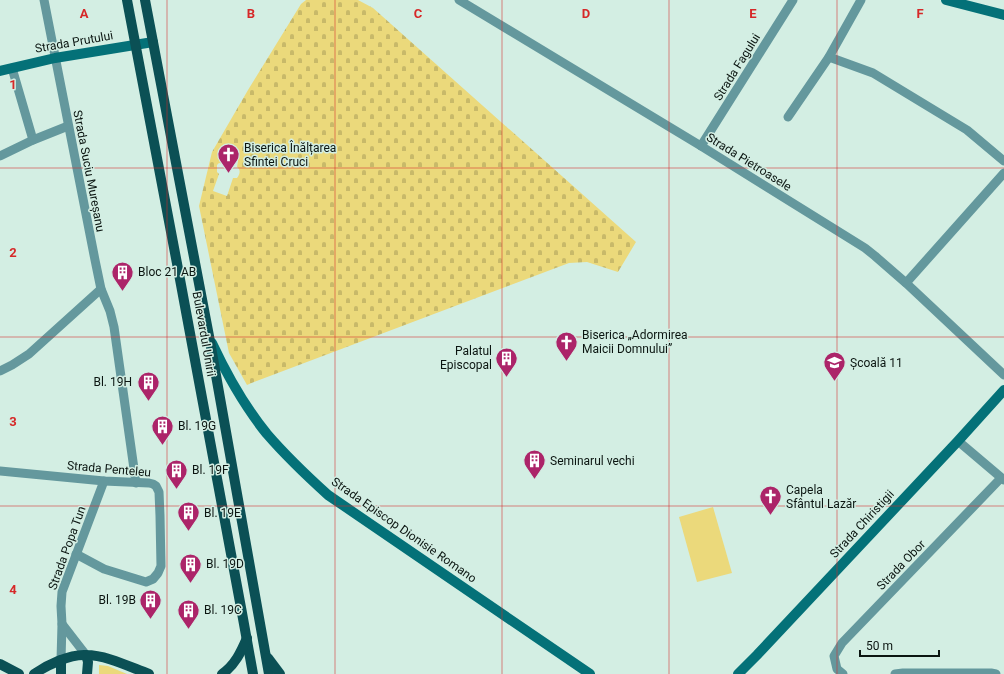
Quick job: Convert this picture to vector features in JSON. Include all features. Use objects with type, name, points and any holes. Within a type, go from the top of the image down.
[{"type":"main road","name":"Bulevardul Unirii","points":[[127,0],[253,674]]},
{"type":"main road","name":"Bulevardul Unirii","points":[[145,0],[209,336],[269,674]]},
{"type":"main road","points":[[222,674],[239,656],[247,638]]},
{"type":"main road","points":[[86,655],[88,662],[87,674]]},
{"type":"main road","points":[[34,674],[61,660],[86,655],[102,657],[149,674]]},
{"type":"main road","points":[[267,657],[280,674]]},
{"type":"main road","points":[[61,660],[62,674]]},
{"type":"main road","points":[[0,664],[19,674]]},
{"type":"street","name":"Strada Suciu Mureșanu","points":[[44,0],[101,289],[110,311],[116,334],[136,483]]},
{"type":"street","name":"Strada Pietroasele","points":[[459,0],[701,146],[865,248],[906,283],[1004,375]]},
{"type":"street","name":"Strada Fagului","points":[[701,146],[793,0]]},
{"type":"street","points":[[788,117],[829,58],[861,0]]},
{"type":"street","points":[[946,0],[1004,15]]},
{"type":"street","name":"Strada Prutului","points":[[0,71],[55,58],[153,42]]},
{"type":"street","points":[[829,58],[873,73],[967,130],[1004,161]]},
{"type":"street","points":[[12,68],[33,140]]},
{"type":"street","points":[[0,156],[33,140],[68,126]]},
{"type":"street","points":[[906,283],[1004,173]]},
{"type":"street","points":[[0,371],[29,354],[101,289]]},
{"type":"street","name":"Strada Episcop Dionisie Romano","points":[[209,336],[232,382],[268,435],[298,467],[328,495],[590,674]]},
{"type":"street","name":"Strada Chiristigii","points":[[738,674],[958,441],[1004,390]]},
{"type":"street","points":[[958,441],[1003,479]]},
{"type":"street","name":"Strada Penteleu","points":[[0,471],[153,484],[156,486],[158,489],[160,516],[161,566],[153,578],[146,582],[104,569],[76,554]]},
{"type":"street","name":"Strada Obor","points":[[843,674],[837,669],[834,656],[842,643],[1003,479]]},
{"type":"street","name":"Strada Popa Tun","points":[[61,660],[62,592],[104,481]]},
{"type":"street","points":[[62,624],[86,655]]},
{"type":"street","points":[[895,674],[993,674]]},
{"type":"green space","points":[[306,0],[358,0],[373,8],[636,242],[618,272],[587,262],[569,263],[247,385],[229,353],[199,206],[212,152],[301,4]],"holes":[[[228,155],[232,155],[237,158],[237,167],[240,172],[237,178],[233,178],[227,196],[213,191],[219,174],[217,172],[217,165],[219,163],[223,164]]]},
{"type":"green space","points":[[713,507],[732,573],[697,582],[679,517]]},
{"type":"green space","points":[[99,665],[108,666],[127,674],[99,674]]},
{"type":"place","name":"Biserica Înălțarea Sfintei Cruci","points":[[229,174]]},
{"type":"place","name":"Bloc 21 AB","points":[[123,292]]},
{"type":"place","name":"Biserica „Adormirea Maicii Domnului”","points":[[567,362]]},
{"type":"place","name":"Palatul Episcopal","points":[[507,378]]},
{"type":"place","name":"Școală 11","points":[[835,382]]},
{"type":"place","name":"Bl. 19H","points":[[148,402]]},
{"type":"place","name":"Bl. 19G","points":[[163,446]]},
{"type":"place","name":"Seminarul vechi","points":[[534,480]]},
{"type":"place","name":"Bl. 19F","points":[[176,490]]},
{"type":"place","name":"Capela Sfântul Lazăr","points":[[771,516]]},
{"type":"place","name":"Bl. 19E","points":[[189,532]]},
{"type":"place","name":"Bl. 19D","points":[[190,584]]},
{"type":"place","name":"Bl. 19B","points":[[151,620]]},
{"type":"place","name":"Bl. 19C","points":[[188,630]]}]
